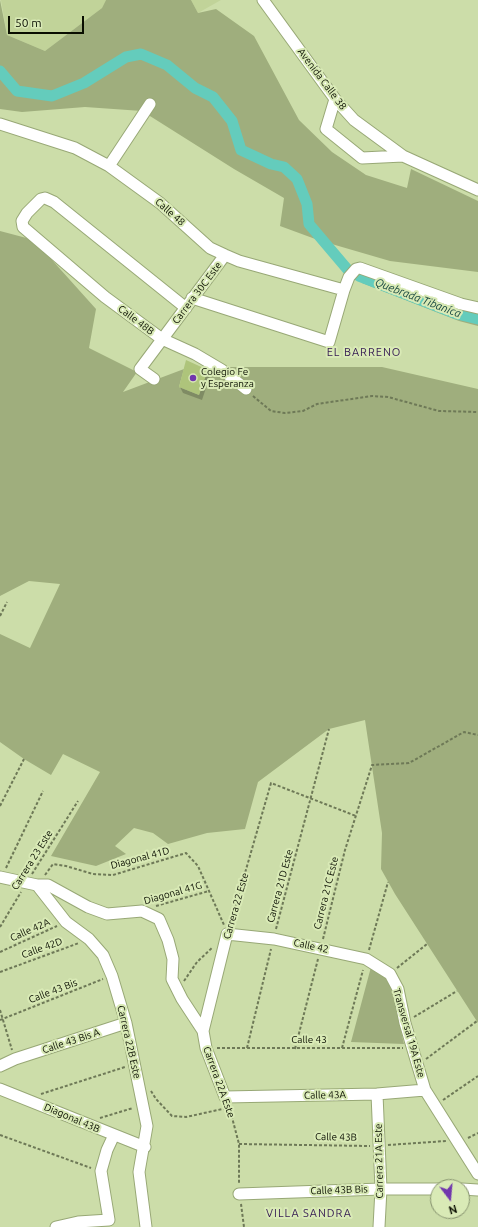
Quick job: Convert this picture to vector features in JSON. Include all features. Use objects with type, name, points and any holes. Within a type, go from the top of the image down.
[{"type":"street","name":"Avenida Calle 38","points":[[263,0],[335,99],[354,120],[403,156],[478,190]]},
{"type":"street","points":[[335,99],[326,129],[362,158],[403,156]]},
{"type":"street","points":[[109,166],[150,104]]},
{"type":"street","name":"Calle 48","points":[[0,124],[75,148],[109,166],[160,203],[210,248],[225,256],[239,262],[344,290]]},
{"type":"street","name":"Calle 48B","points":[[186,308],[54,202],[41,198],[27,212],[22,222],[23,227],[37,237],[105,297],[162,340],[195,354],[222,370],[246,389]]},
{"type":"street","name":"Carrera 30C Este","points":[[154,379],[140,369],[225,256]]},
{"type":"street","points":[[192,298],[329,342],[344,290],[353,273],[364,269],[461,304],[478,308]]},
{"type":"street","points":[[1,878],[32,884],[48,885],[88,907],[107,914],[142,911]]},
{"type":"street","name":"Carrera 22B Este","points":[[32,884],[66,922],[89,939],[103,955],[112,976],[126,1022],[147,1126],[140,1172],[146,1227]]},
{"type":"street","name":"Carrera 22A Este","points":[[142,911],[159,919],[168,940],[173,959],[172,979],[177,991],[203,1030],[206,1048],[225,1097]]},
{"type":"street","name":"Calle 42","points":[[227,934],[274,939],[366,959],[390,974]]},
{"type":"street","name":"Carrera 22 Este","points":[[203,1030],[227,934]]},
{"type":"street","name":"Transversal 19A Este","points":[[390,974],[398,989],[405,1023],[425,1090],[478,1174]]},
{"type":"street","name":"Calle 43 Bis A","points":[[0,1066],[16,1059],[126,1022]]},
{"type":"street","name":"Diagonal 43B","points":[[0,1089],[145,1147]]},
{"type":"street","name":"Calle 43A","points":[[225,1097],[377,1094],[425,1090]]},
{"type":"street","name":"Carrera 21A Este","points":[[377,1094],[381,1146],[382,1189],[378,1227]]},
{"type":"street","points":[[56,1227],[78,1222],[109,1220],[101,1170],[107,1150],[114,1135]]},
{"type":"street","name":"Calle 43B Bis","points":[[239,1194],[382,1189],[430,1189]]},
{"type":"path","points":[[246,389],[271,411],[285,413],[303,411],[317,404],[372,396],[388,397],[439,410],[478,412]]},
{"type":"path","points":[[0,616],[7,602]]},
{"type":"path","name":"Carrera 21D Este","points":[[247,1048],[329,729]]},
{"type":"path","name":"Carrera 21C Este","points":[[295,1049],[345,850],[372,765],[409,763],[464,732],[478,735]]},
{"type":"path","points":[[0,806],[24,759]]},
{"type":"path","name":"Carrera 22 Este","points":[[227,934],[271,783],[311,798]]},
{"type":"path","points":[[1,878],[42,791]]},
{"type":"path","points":[[311,798],[356,816]]},
{"type":"path","name":"Carrera 23 Este","points":[[0,927],[32,884],[78,801]]},
{"type":"path","name":"Diagonal 41D","points":[[32,884],[53,864],[66,866],[93,874],[113,875],[186,853],[198,866],[209,891]]},
{"type":"path","points":[[177,991],[197,962],[227,934],[209,891]]},
{"type":"path","name":"Diagonal 41G","points":[[142,911],[209,891]]},
{"type":"path","name":"Calle 42A","points":[[0,952],[66,922]]},
{"type":"path","name":"Calle 42D","points":[[0,972],[89,939]]},
{"type":"path","points":[[390,974],[427,944]]},
{"type":"path","name":"Calle 43 Bis","points":[[1,1020],[112,976]]},
{"type":"path","points":[[405,1023],[457,991]]},
{"type":"path","points":[[0,1010],[1,1020],[16,1059]]},
{"type":"path","points":[[418,1064],[477,1021]]},
{"type":"path","name":"Calle 43","points":[[206,1048],[412,1048]]},
{"type":"path","points":[[27,1099],[135,1064]]},
{"type":"path","points":[[434,1106],[478,1076]]},
{"type":"path","points":[[149,1086],[156,1099],[172,1116],[186,1117],[230,1108]]},
{"type":"path","name":"Carrera 22A Este","points":[[225,1097],[230,1108],[239,1144],[239,1194],[244,1227]]},
{"type":"path","points":[[84,1123],[143,1105]]},
{"type":"path","name":"Calle 43B","points":[[239,1144],[381,1146],[470,1138],[478,1132]]},
{"type":"path","points":[[0,1135],[82,1166],[101,1170]]},
{"type":"shaded area","points":[[0,0],[7,35],[45,51],[102,8],[106,0],[191,0],[198,13],[216,9],[254,36],[299,120],[332,152],[366,175],[407,188],[411,169],[478,201],[478,272],[390,261],[318,240],[280,226],[284,198],[234,169],[142,111],[85,107],[22,112],[0,109]]},
{"type":"shaded area","points":[[1,0],[106,0],[102,8],[45,51],[7,35]]},
{"type":"shaded area","points":[[191,0],[221,0],[198,13]]},
{"type":"shaded area","points":[[0,231],[34,240],[96,309],[89,348],[137,372],[123,392],[184,369],[179,387],[199,395],[208,367],[382,367],[478,389],[478,1023],[395,894],[381,869],[382,833],[365,720],[329,729],[258,782],[245,829],[207,833],[168,844],[153,833],[134,828],[115,846],[126,854],[96,866],[51,856],[100,772],[63,754],[51,775],[24,759],[0,742],[0,634],[30,648],[60,584],[29,581],[0,596]]},
{"type":"shaded area","points":[[362,274],[428,300],[478,313],[478,326],[459,321],[362,283]]},
{"type":"shaded area","points":[[371,967],[383,975],[391,987],[404,1044],[351,1042]]},
{"type":"building","name":"Colegio Fe y Esperanza","points":[[186,360],[208,370],[199,395],[179,387]]},
{"type":"waterway","name":"Quebrada Tibaníca","points":[[0,71],[17,91],[52,96],[84,83],[126,57],[141,54],[167,65],[195,88],[213,97],[232,121],[241,150],[271,164],[284,167],[297,179],[307,204],[309,224],[348,270]]},
{"type":"waterway","name":"Quebrada Tibaníca","points":[[359,276],[457,314],[478,319]]},
{"type":"place","name":"Colegio Fe y Esperanza","points":[[193,378]]},
{"type":"district","name":"EL BARRENO","points":[[364,352]]},
{"type":"district","name":"VILLA SANDRA","points":[[309,1213]]}]
